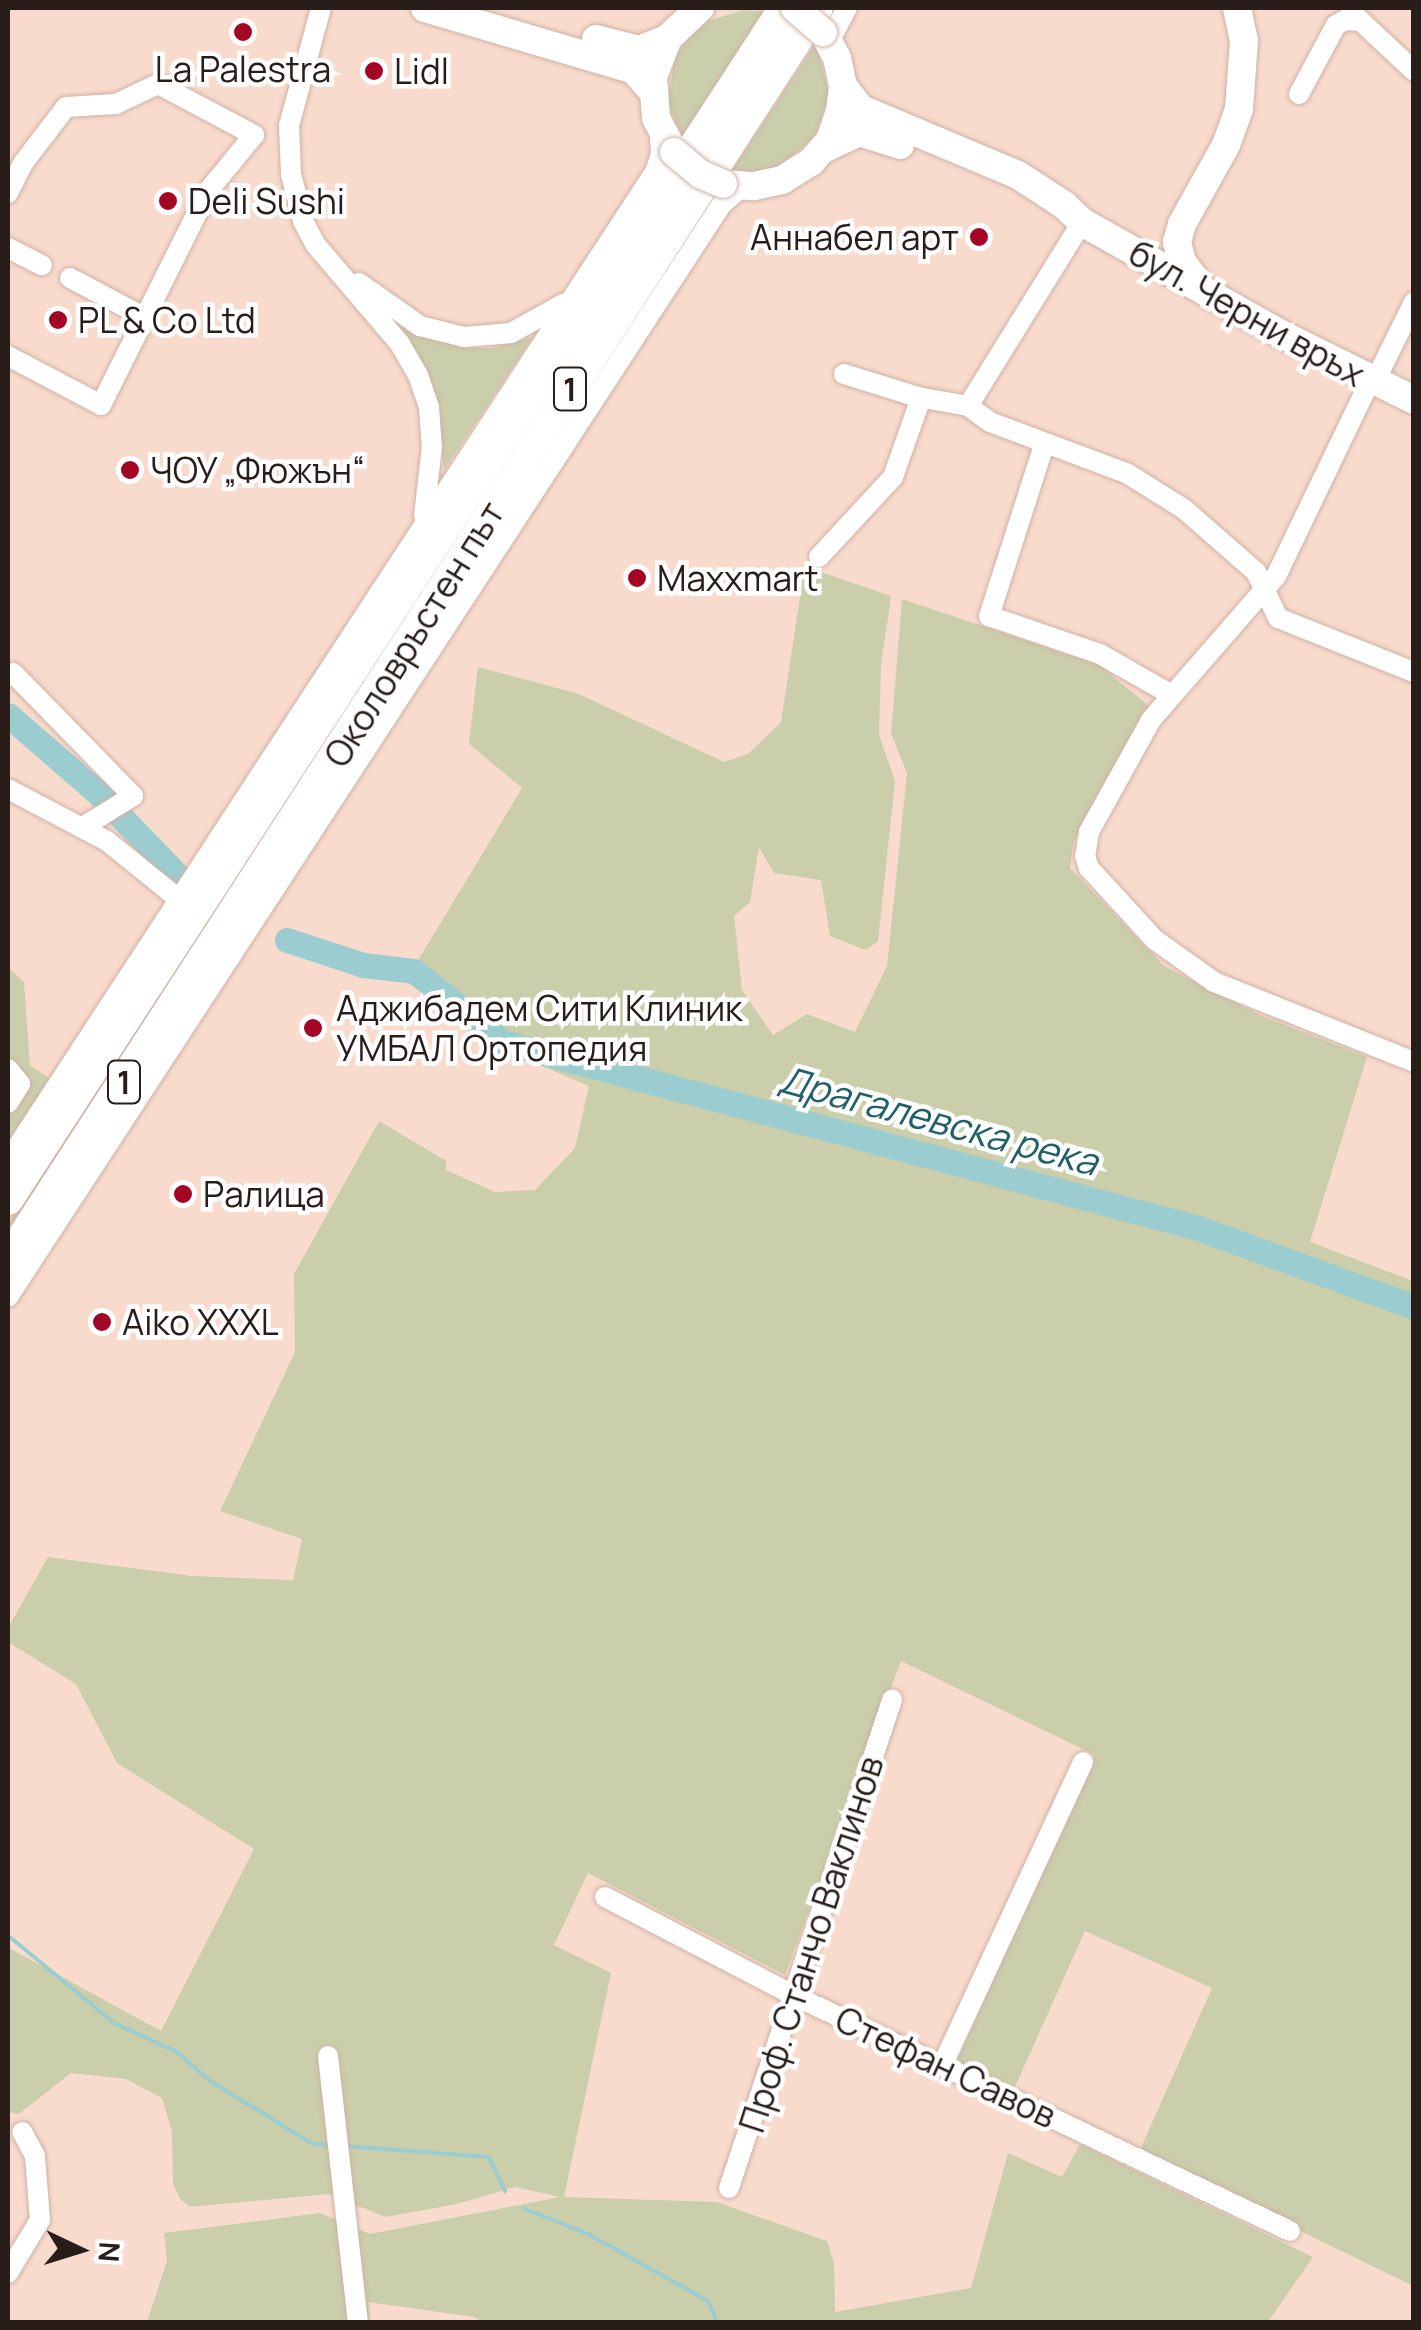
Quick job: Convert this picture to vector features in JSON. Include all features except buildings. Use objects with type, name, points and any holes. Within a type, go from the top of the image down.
[{"type":"highway","name":"Околовръстен път","points":[[8,1200],[784,8]]},
{"type":"highway","name":"Околовръстен път","points":[[8,1259],[383,683],[825,30]]},
{"type":"highway","points":[[294,729],[360,658]]},
{"type":"highway","points":[[352,766],[383,683]]},
{"type":"highway","points":[[260,875],[326,806]]},
{"type":"highway","points":[[131,1013],[181,901]]},
{"type":"main road","points":[[425,8],[634,70],[652,90]]},
{"type":"main road","points":[[484,8],[627,48],[651,48],[668,38],[700,8]]},
{"type":"main road","points":[[794,8],[825,30],[843,86],[838,120],[822,150]]},
{"type":"main road","points":[[1206,291],[1182,262],[1178,242],[1182,224],[1222,155],[1239,109],[1244,54],[1238,8]]},
{"type":"main road","points":[[668,38],[655,67],[652,90],[659,127],[674,152],[700,174],[733,185]]},
{"type":"main road","name":"бул. Черни връх","points":[[843,86],[847,96],[866,112],[1003,168],[1064,205],[1082,222],[1372,382],[1414,400]]},
{"type":"main road","name":"бул. Черни връх","points":[[733,185],[788,177],[844,136],[876,136],[980,177],[1058,217],[1082,222]]},
{"type":"street","points":[[321,8],[289,126],[290,174],[303,220],[333,265],[400,344],[424,391],[432,446],[421,528]]},
{"type":"street","name":"Околовръстен път","points":[[825,30],[832,36],[847,8]]},
{"type":"street","points":[[1299,94],[1336,25],[1353,14],[1414,71]]},
{"type":"street","points":[[8,193],[24,162],[66,108],[116,104],[150,87],[168,87],[254,135]]},
{"type":"street","points":[[8,356],[101,405],[142,316],[208,191],[254,135],[289,126]]},
{"type":"street","name":"Околовръстен път","points":[[11,1150],[34,1122],[294,729],[658,165],[659,127]]},
{"type":"street","name":"Околовръстен път","points":[[8,1297],[733,185]]},
{"type":"street","points":[[968,406],[1082,222]]},
{"type":"street","points":[[8,248],[42,266]]},
{"type":"street","points":[[333,265],[408,319],[446,334],[511,333],[572,298]]},
{"type":"street","points":[[70,278],[142,316]]},
{"type":"street","points":[[1414,302],[1286,558],[1264,594],[1170,694],[1151,720],[1090,832],[1085,849],[1089,868],[1155,940],[1214,982],[1414,1062]]},
{"type":"street","points":[[844,374],[921,398],[968,406],[984,420],[1044,445],[1094,459],[1172,501],[1256,572],[1271,611],[1291,626],[1414,672]]},
{"type":"street","points":[[820,557],[893,477],[921,398]]},
{"type":"street","points":[[1044,445],[989,616],[1100,654],[1170,694]]},
{"type":"street","points":[[13,673],[133,796],[83,828]]},
{"type":"street","points":[[8,789],[83,828],[181,901]]},
{"type":"street","points":[[8,1069],[20,1084],[8,1102]]},
{"type":"street","name":"Проф. Станчо Ваклинов","points":[[729,2188],[892,1700]]},
{"type":"street","points":[[942,2066],[1083,1762]]},
{"type":"street","name":"Стефан Савов","points":[[604,1897],[793,1995],[1290,2231]]},
{"type":"street","points":[[328,2056],[358,2322]]},
{"type":"street","points":[[8,2273],[40,2220],[35,2156],[22,2132]]},
{"type":"green space","points":[[744,10],[768,12],[683,140],[668,103],[674,59],[687,39],[708,21]]},
{"type":"green space","points":[[816,43],[829,94],[815,137],[777,168],[754,174],[731,172]]},
{"type":"green space","points":[[402,329],[465,348],[492,348],[533,337],[444,470],[435,394]]},
{"type":"green space","points":[[821,572],[891,596],[881,665],[879,735],[895,781],[878,941],[866,950],[830,936],[821,880],[774,873],[759,847],[750,902],[734,916],[742,990],[773,1035],[807,1014],[855,1032],[887,966],[907,773],[891,733],[902,599],[1099,665],[1149,706],[1074,841],[1070,868],[1164,966],[1262,1016],[1367,1057],[1310,1242],[1413,1281],[1413,2286],[1139,2152],[1212,1988],[1085,1931],[1014,2089],[956,2063],[1095,1755],[901,1661],[785,1975],[588,1873],[554,1945],[611,1973],[564,2197],[717,2202],[827,2241],[834,2263],[835,2312],[971,2288],[1008,2153],[1062,2177],[1080,2144],[1313,2257],[1268,2322],[483,2322],[474,2317],[368,2302],[370,2322],[147,2322],[167,2261],[164,2233],[320,2213],[370,2234],[560,2197],[515,2187],[457,2204],[386,2217],[328,2194],[190,2207],[181,2200],[173,2184],[172,2132],[162,2098],[126,2079],[71,2073],[19,2114],[8,2112],[9,1948],[161,2031],[254,1849],[117,1763],[76,1684],[8,1642],[8,1628],[48,1557],[192,1576],[293,1580],[302,1539],[220,1511],[295,1352],[294,1274],[379,1121],[446,1161],[446,1170],[495,1192],[535,1190],[575,1148],[589,1086],[490,1044],[408,977],[522,788],[469,744],[478,667],[579,694],[724,762],[748,754],[781,722],[803,577]]},
{"type":"green space","points":[[226,888],[230,892],[8,1235],[8,1224]]},
{"type":"green space","points":[[8,967],[24,982],[30,1065],[49,1078],[8,1143]]},
{"type":"waterway","name":"Драгалевска река","points":[[8,715],[97,792],[179,877]]},
{"type":"waterway","name":"Драгалевска река","points":[[287,940],[363,965],[414,971],[503,1042],[1198,1228],[1414,1307]]},
{"type":"waterway","points":[[11,1938],[114,2023],[177,2052],[210,2081],[311,2143],[330,2145]]},
{"type":"waterway","points":[[345,2146],[489,2157],[505,2192]]},
{"type":"waterway","points":[[523,2208],[590,2235],[708,2301],[717,2322]]},
{"type":"place","name":"La Palestra","points":[[243,32]]},
{"type":"place","name":"Lidl","points":[[374,71]]},
{"type":"place","name":"Deli Sushi","points":[[168,201]]},
{"type":"place","name":"Аннабел арт","points":[[979,237]]},
{"type":"place","name":"PL & Co Ltd","points":[[58,320]]},
{"type":"place","name":"ЧОУ „Фюжън“","points":[[130,470]]},
{"type":"place","name":"Maxxmart","points":[[637,578]]},
{"type":"place","name":"Аджибадем Сити Клиник УМБАЛ Ортопедия","points":[[313,1028]]},
{"type":"place","name":"Ралица","points":[[183,1194]]},
{"type":"place","name":"Aiko XXXL","points":[[102,1322]]}]
